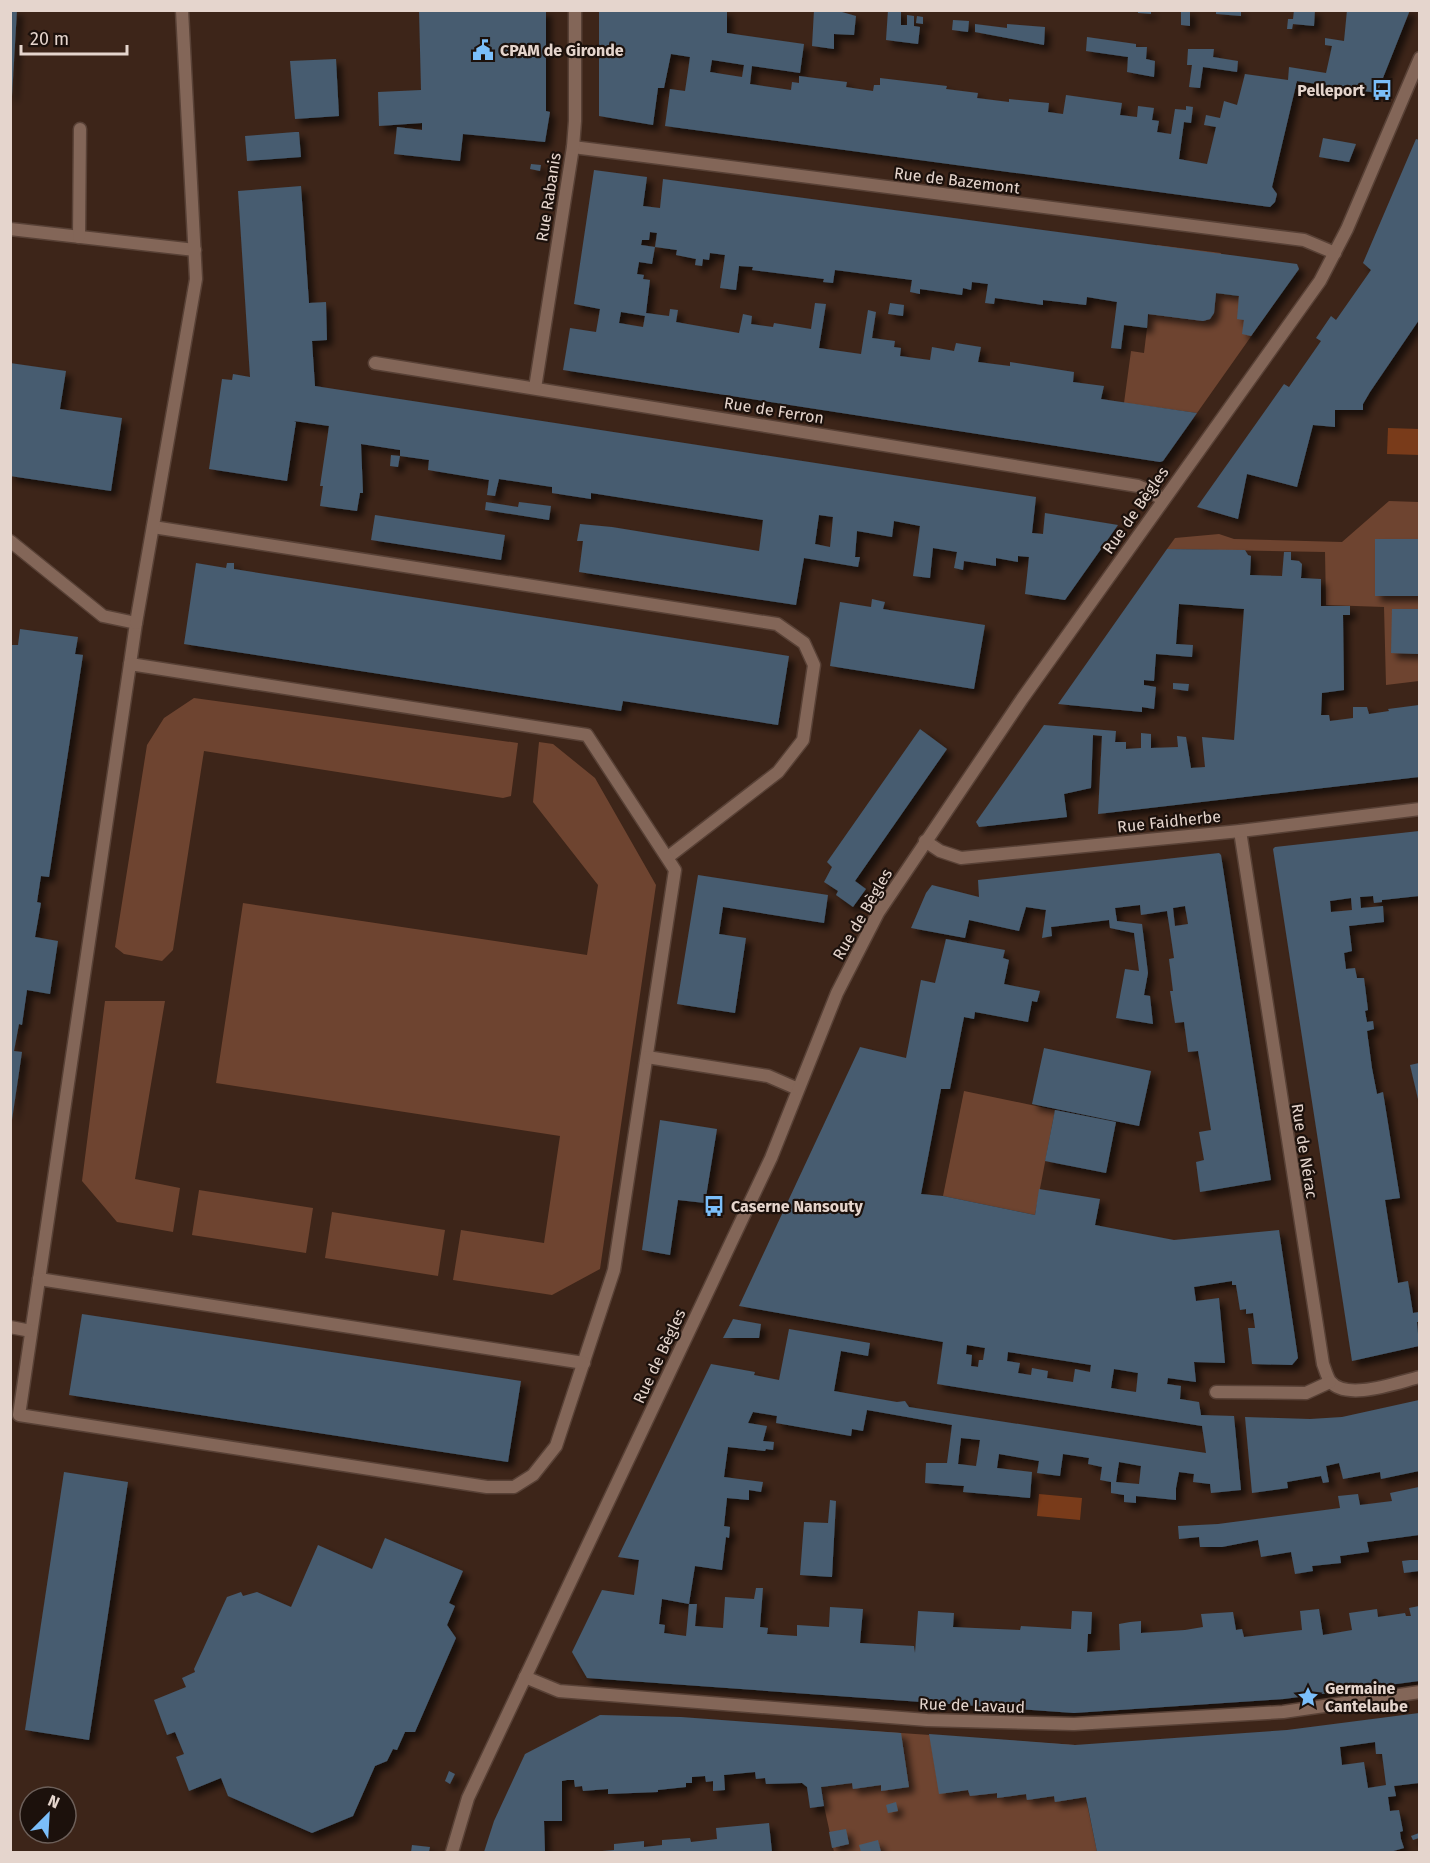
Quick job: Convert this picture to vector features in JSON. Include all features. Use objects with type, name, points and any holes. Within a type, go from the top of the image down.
[{"type":"street","points":[[130,664],[588,735],[675,870],[614,1270],[556,1446],[533,1475],[514,1487],[487,1487],[15,1414],[39,1279],[136,623],[196,279],[182,10]]},
{"type":"street","name":"Rue Rabanis","points":[[536,388],[573,147],[575,10]]},
{"type":"street","name":"Rue de Bègles","points":[[452,1852],[468,1798],[757,1188],[778,1142],[837,993],[878,913],[925,841],[1163,500],[1320,280],[1347,229],[1419,58]]},
{"type":"street","points":[[79,237],[80,129]]},
{"type":"street","name":"Rue de Bazemont","points":[[573,147],[1304,240],[1335,253]]},
{"type":"street","points":[[10,229],[195,250]]},
{"type":"street","name":"Rue de Ferron","points":[[375,363],[1138,486],[1163,500]]},
{"type":"street","points":[[153,527],[777,624],[804,643],[814,665],[803,740],[778,772],[668,857]]},
{"type":"street","points":[[10,541],[103,616],[136,623]]},
{"type":"street","name":"Rue Faidherbe","points":[[925,841],[940,851],[961,858],[1240,831],[1419,809]]},
{"type":"street","name":"Rue de Nérac","points":[[1240,831],[1319,1341],[1323,1364],[1330,1382]]},
{"type":"street","points":[[647,1057],[768,1076],[798,1089]]},
{"type":"street","points":[[39,1279],[584,1363]]},
{"type":"street","points":[[10,1327],[31,1331]]},
{"type":"street","points":[[1216,1392],[1306,1394],[1330,1382],[1341,1390],[1354,1392],[1419,1377]]},
{"type":"street","name":"Rue de Lavaud","points":[[525,1677],[559,1691],[927,1720],[1074,1724],[1283,1712],[1419,1692]]},
{"type":"shaded area","points":[[1157,245],[1221,253],[1217,293],[1276,301],[1197,413],[1124,403],[1131,351],[1144,353]]},
{"type":"shaded area","points":[[1388,428],[1419,429],[1419,455],[1387,454]]},
{"type":"shaded area","points":[[1389,501],[1419,502],[1419,681],[1386,685],[1384,607],[1326,605],[1325,552],[1167,549],[1175,538],[1219,534],[1234,539],[1342,542]]},
{"type":"shaded area","points":[[194,698],[518,743],[511,796],[503,798],[204,751],[173,950],[162,961],[124,954],[115,947],[147,745],[164,718]]},
{"type":"shaded area","points":[[539,742],[553,744],[595,778],[656,885],[600,1269],[552,1295],[453,1280],[461,1230],[544,1243],[560,1136],[216,1083],[243,903],[587,955],[598,885],[533,802]]},
{"type":"shaded area","points":[[105,1001],[165,1001],[135,1179],[180,1188],[173,1232],[117,1222],[82,1181]]},
{"type":"shaded area","points":[[964,1091],[1055,1110],[1035,1215],[943,1196]]},
{"type":"shaded area","points":[[199,1190],[313,1208],[306,1253],[192,1235]]},
{"type":"shaded area","points":[[332,1212],[445,1230],[438,1276],[325,1258]]},
{"type":"shaded area","points":[[1039,1494],[1082,1498],[1080,1520],[1037,1516]]},
{"type":"shaded area","points":[[813,1727],[1075,1745],[1097,1852],[834,1852],[824,1806]]},
{"type":"building","points":[[10,10],[17,10],[12,96],[10,96]]},
{"type":"building","name":"CPAM de Gironde","points":[[419,10],[546,10],[546,111],[550,112],[545,142],[463,134],[460,161],[394,154],[397,127],[422,130],[422,123],[379,126],[378,92],[421,90]]},
{"type":"building","points":[[599,10],[727,10],[727,33],[804,44],[800,73],[752,66],[750,84],[791,90],[792,82],[799,83],[799,76],[847,82],[846,87],[873,91],[874,85],[880,85],[880,78],[947,86],[946,89],[978,93],[977,98],[1049,103],[1048,112],[1063,114],[1066,95],[1122,103],[1120,115],[1137,117],[1138,106],[1154,108],[1152,120],[1159,121],[1157,132],[1171,134],[1175,109],[1186,110],[1186,106],[1193,107],[1191,123],[1184,122],[1179,159],[1207,164],[1216,127],[1204,125],[1206,115],[1220,118],[1224,101],[1237,105],[1245,74],[1288,80],[1289,67],[1326,73],[1332,46],[1325,45],[1325,38],[1344,41],[1347,10],[1410,10],[1377,93],[1297,81],[1272,187],[1277,194],[1275,202],[1270,207],[665,126],[670,89],[685,91],[690,57],[671,54],[664,88],[658,88],[653,125],[599,116]],"holes":[[[712,60],[744,65],[742,77],[710,72]]]},
{"type":"building","points":[[814,10],[835,10],[856,16],[854,35],[834,34],[834,49],[812,46]]},
{"type":"building","points":[[888,10],[901,10],[901,25],[907,25],[907,15],[914,16],[914,26],[920,27],[918,44],[886,40]]},
{"type":"building","points":[[1138,10],[1151,10],[1151,14],[1138,13]]},
{"type":"building","points":[[1181,10],[1190,10],[1190,26],[1181,25]]},
{"type":"building","points":[[1216,10],[1241,10],[1241,16],[1216,14]]},
{"type":"building","points":[[1294,10],[1315,10],[1314,26],[1293,24],[1292,29],[1287,29],[1288,19],[1293,19]]},
{"type":"building","points":[[917,16],[923,17],[923,24],[916,23]]},
{"type":"building","points":[[953,20],[969,21],[968,32],[952,30]]},
{"type":"building","points":[[975,24],[1007,28],[1007,24],[1045,27],[1044,45],[975,32]]},
{"type":"building","points":[[1087,37],[1136,44],[1136,47],[1147,47],[1146,59],[1155,61],[1154,77],[1127,72],[1128,57],[1086,51]]},
{"type":"building","points":[[1188,49],[1214,49],[1213,57],[1238,61],[1237,72],[1203,67],[1200,88],[1189,87],[1192,65],[1187,65]]},
{"type":"building","points":[[336,59],[339,116],[295,119],[290,61]]},
{"type":"building","points":[[299,132],[301,157],[247,161],[245,136]]},
{"type":"building","points":[[1323,138],[1356,144],[1349,162],[1319,157]]},
{"type":"building","points":[[1416,139],[1419,140],[1419,320],[1370,392],[1363,404],[1363,410],[1335,410],[1335,427],[1313,425],[1297,487],[1247,474],[1238,519],[1197,507],[1284,384],[1289,387],[1321,341],[1316,338],[1331,316],[1336,320],[1371,270],[1363,263]]},
{"type":"building","points":[[531,164],[541,165],[540,171],[530,169]]},
{"type":"building","points":[[594,170],[647,177],[643,206],[660,208],[663,179],[1297,264],[1299,269],[1251,336],[1242,334],[1244,320],[1237,319],[1239,296],[1216,293],[1214,313],[1210,319],[1203,321],[1148,314],[1147,328],[1124,325],[1121,349],[1111,348],[1117,302],[1087,297],[1086,305],[1043,300],[1043,305],[995,298],[994,304],[985,303],[988,284],[972,282],[971,290],[963,288],[962,295],[920,289],[920,294],[910,292],[912,280],[835,270],[833,283],[823,282],[824,279],[752,270],[753,267],[739,266],[736,290],[720,288],[725,255],[710,253],[709,260],[703,259],[702,266],[695,265],[696,259],[676,255],[677,250],[655,247],[652,264],[639,262],[637,274],[644,275],[643,279],[650,280],[646,313],[669,316],[670,309],[678,310],[676,322],[739,333],[743,314],[752,316],[751,324],[773,327],[774,323],[811,329],[815,303],[826,304],[819,348],[861,354],[868,310],[876,312],[872,338],[895,341],[894,347],[901,348],[900,356],[930,360],[932,347],[954,351],[956,343],[981,347],[978,362],[1010,366],[1010,362],[1074,372],[1073,382],[1104,386],[1101,399],[1197,413],[1160,462],[563,370],[570,328],[596,332],[600,309],[574,304]],"holes":[[[650,232],[657,233],[655,247],[641,245],[642,240],[649,240]],[[621,312],[645,316],[643,327],[619,323]]]},
{"type":"building","points":[[301,186],[309,303],[326,302],[327,340],[312,341],[315,386],[1036,497],[1032,533],[1043,534],[1045,513],[1118,525],[1065,600],[1025,594],[1029,557],[1018,556],[1018,562],[996,558],[996,566],[964,561],[963,570],[954,568],[957,552],[933,548],[930,578],[913,576],[920,526],[894,521],[892,537],[857,531],[855,557],[860,557],[858,567],[804,558],[796,605],[579,572],[583,541],[577,541],[580,524],[612,527],[759,551],[763,520],[591,493],[591,499],[552,493],[552,487],[499,479],[495,496],[487,495],[489,480],[428,470],[429,460],[400,456],[400,450],[361,444],[363,493],[360,493],[357,511],[320,506],[323,486],[320,486],[329,426],[294,421],[296,422],[287,481],[209,469],[222,379],[232,380],[233,374],[250,377],[238,191]],"holes":[[[819,515],[833,517],[830,547],[815,544]]]},
{"type":"building","points":[[890,303],[904,305],[903,316],[888,314]]},
{"type":"building","points":[[10,363],[66,371],[60,409],[122,418],[111,491],[10,476]]},
{"type":"building","points":[[391,455],[400,456],[398,467],[390,466]]},
{"type":"building","points":[[486,502],[518,507],[519,502],[551,506],[549,520],[485,510]]},
{"type":"building","points":[[375,515],[505,535],[501,560],[371,540]]},
{"type":"building","points":[[1375,539],[1419,539],[1419,596],[1375,596]]},
{"type":"building","points":[[1167,549],[1245,550],[1251,556],[1250,575],[1282,576],[1284,552],[1291,552],[1291,560],[1302,564],[1301,578],[1321,579],[1321,606],[1350,606],[1350,615],[1343,615],[1344,690],[1322,693],[1321,715],[1329,715],[1330,721],[1353,718],[1353,707],[1367,707],[1369,714],[1419,705],[1419,777],[1098,814],[1102,736],[1093,735],[1091,788],[1064,794],[1067,817],[979,827],[976,822],[1044,725],[1116,731],[1115,742],[1126,742],[1126,749],[1141,748],[1141,733],[1151,734],[1151,748],[1178,747],[1177,736],[1186,737],[1191,768],[1205,767],[1202,737],[1234,740],[1244,609],[1179,604],[1176,644],[1193,645],[1192,657],[1156,654],[1154,681],[1144,680],[1144,685],[1156,687],[1154,709],[1142,707],[1142,712],[1058,704]]},
{"type":"building","points":[[196,563],[226,568],[227,563],[234,563],[234,569],[789,656],[778,725],[623,701],[621,711],[184,644]]},
{"type":"building","points":[[872,599],[885,602],[883,609],[985,625],[974,689],[830,666],[840,602],[871,607]]},
{"type":"building","points":[[1392,609],[1419,609],[1419,654],[1391,653]]},
{"type":"building","points":[[20,629],[78,637],[75,654],[83,655],[49,877],[41,876],[37,902],[41,903],[35,937],[58,941],[50,994],[27,990],[22,1025],[19,1024],[14,1051],[22,1052],[12,1120],[10,645],[18,645]]},
{"type":"building","points":[[1173,683],[1189,684],[1188,691],[1173,689]]},
{"type":"building","points":[[920,729],[947,749],[855,881],[866,889],[853,907],[836,895],[838,891],[824,882],[832,867],[827,862]]},
{"type":"building","points":[[1419,831],[1419,896],[1374,903],[1373,896],[1360,897],[1361,908],[1383,906],[1384,922],[1349,926],[1352,951],[1344,953],[1346,969],[1355,968],[1357,978],[1364,978],[1368,1010],[1365,1011],[1367,1022],[1373,1021],[1374,1029],[1367,1031],[1372,1068],[1377,1094],[1383,1092],[1400,1198],[1385,1200],[1398,1283],[1408,1281],[1413,1313],[1419,1312],[1419,1322],[1417,1322],[1419,1346],[1352,1361],[1273,849]],"holes":[[[1351,898],[1352,910],[1331,912],[1330,901]]]},
{"type":"building","points":[[1219,853],[1221,855],[1271,1180],[1200,1192],[1196,1162],[1204,1160],[1199,1132],[1211,1130],[1198,1051],[1188,1052],[1184,1022],[1175,1023],[1170,991],[1173,991],[1169,959],[1174,958],[1167,911],[1141,915],[1140,905],[1115,908],[1117,921],[1142,924],[1148,973],[1144,995],[1150,996],[1153,1024],[1116,1018],[1125,969],[1139,971],[1134,933],[1110,928],[1109,920],[1051,927],[1052,936],[1042,938],[1046,910],[1026,907],[1019,931],[969,920],[965,938],[911,928],[926,893],[932,885],[979,897],[978,880]],"holes":[[[1185,906],[1188,924],[1175,926],[1173,908]]]},
{"type":"building","points":[[698,875],[828,895],[824,923],[723,907],[719,934],[746,938],[735,1013],[677,1004]]},
{"type":"building","points":[[946,939],[1005,950],[1003,958],[1009,960],[1004,984],[1040,991],[1037,1002],[1032,1001],[1028,1022],[975,1012],[974,1019],[964,1017],[950,1089],[941,1089],[921,1194],[943,1196],[1035,1215],[1039,1189],[1100,1199],[1095,1225],[1174,1240],[1279,1230],[1298,1358],[1292,1365],[1252,1364],[1248,1328],[1255,1328],[1253,1313],[1246,1314],[1246,1309],[1240,1310],[1236,1285],[1232,1285],[1232,1281],[1194,1287],[1196,1301],[1219,1298],[1225,1363],[1194,1362],[1196,1382],[1168,1378],[1167,1384],[1181,1386],[1180,1399],[1199,1402],[1201,1415],[1234,1416],[1241,1490],[1211,1493],[1210,1484],[1193,1482],[1194,1474],[1179,1472],[1176,1500],[1136,1496],[1136,1503],[1124,1502],[1124,1495],[1111,1493],[1111,1482],[1100,1480],[1102,1467],[1088,1464],[1089,1458],[1063,1454],[1060,1476],[1037,1473],[1039,1461],[999,1454],[997,1468],[1032,1472],[1030,1498],[963,1492],[964,1486],[925,1483],[926,1463],[947,1463],[952,1425],[867,1410],[863,1431],[852,1429],[851,1436],[776,1423],[777,1416],[753,1412],[748,1423],[767,1426],[763,1441],[774,1442],[773,1450],[728,1447],[724,1477],[763,1482],[761,1492],[749,1490],[749,1500],[727,1498],[724,1526],[730,1527],[729,1538],[726,1537],[722,1570],[695,1566],[689,1604],[697,1604],[695,1626],[723,1628],[725,1597],[754,1599],[756,1588],[763,1588],[760,1627],[768,1628],[767,1634],[797,1636],[797,1625],[829,1627],[830,1607],[863,1609],[860,1643],[914,1646],[915,1653],[918,1611],[954,1613],[953,1627],[1020,1630],[1021,1626],[1071,1629],[1072,1611],[1092,1612],[1087,1652],[1120,1650],[1119,1624],[1130,1622],[1141,1621],[1141,1633],[1185,1630],[1203,1627],[1201,1614],[1233,1612],[1236,1630],[1242,1629],[1244,1637],[1302,1630],[1300,1611],[1319,1609],[1323,1635],[1352,1630],[1349,1613],[1377,1609],[1378,1617],[1405,1613],[1406,1616],[1411,1616],[1409,1608],[1419,1606],[1419,1681],[1284,1699],[1074,1713],[587,1678],[572,1652],[602,1590],[634,1595],[639,1560],[618,1557],[711,1364],[755,1372],[754,1375],[779,1380],[789,1329],[870,1343],[868,1356],[841,1351],[834,1391],[897,1402],[905,1401],[909,1407],[1206,1453],[1202,1426],[937,1384],[943,1342],[739,1306],[860,1047],[906,1058],[921,980],[935,983]],"holes":[[[967,1345],[985,1348],[983,1360],[979,1360],[978,1367],[971,1366],[972,1355],[966,1354]],[[1008,1352],[1091,1365],[1090,1372],[1075,1369],[1073,1382],[1047,1378],[1048,1371],[1032,1368],[1031,1375],[1018,1373],[1020,1363],[1007,1361]],[[1114,1369],[1138,1373],[1136,1392],[1111,1388]],[[961,1438],[980,1440],[976,1466],[958,1464]],[[1119,1462],[1141,1466],[1139,1484],[1116,1482]],[[662,1599],[689,1604],[686,1636],[664,1633],[665,1625],[659,1624]]]},
{"type":"building","points":[[1044,1048],[1151,1071],[1139,1126],[1032,1104]]},
{"type":"building","points":[[1419,1063],[1419,1099],[1418,1099],[1410,1065]]},
{"type":"building","points":[[1055,1110],[1116,1122],[1106,1173],[1045,1161]]},
{"type":"building","points":[[660,1120],[717,1129],[705,1203],[678,1200],[670,1255],[642,1250]]},
{"type":"building","points":[[82,1314],[521,1381],[508,1462],[69,1395]]},
{"type":"building","points":[[733,1319],[761,1324],[759,1338],[723,1338]]},
{"type":"building","points":[[1419,1400],[1419,1471],[1381,1479],[1380,1472],[1343,1479],[1339,1463],[1326,1466],[1329,1482],[1323,1483],[1321,1476],[1287,1482],[1288,1488],[1252,1493],[1245,1417],[1310,1419],[1342,1417]]},
{"type":"building","points":[[64,1472],[128,1482],[89,1740],[25,1730]]},
{"type":"building","points":[[1419,1487],[1419,1535],[1367,1542],[1369,1552],[1340,1556],[1341,1563],[1312,1566],[1313,1571],[1295,1574],[1291,1552],[1261,1557],[1258,1540],[1222,1547],[1200,1547],[1199,1537],[1179,1539],[1178,1526],[1218,1524],[1340,1508],[1338,1496],[1358,1494],[1360,1505],[1392,1501],[1390,1493]]},
{"type":"building","points":[[830,1500],[836,1501],[832,1577],[800,1575],[804,1522],[828,1523]]},
{"type":"building","points":[[385,1538],[463,1571],[449,1603],[455,1606],[447,1625],[456,1638],[415,1732],[405,1732],[397,1750],[393,1749],[387,1761],[375,1766],[353,1816],[312,1833],[228,1796],[221,1778],[189,1791],[176,1757],[184,1754],[175,1732],[167,1735],[154,1700],[186,1687],[182,1678],[195,1672],[194,1669],[227,1597],[241,1592],[243,1596],[257,1592],[291,1607],[318,1545],[372,1569]]},
{"type":"building","points":[[1419,1560],[1419,1571],[1404,1573],[1402,1561]]},
{"type":"building","points":[[1419,1713],[1419,1783],[1394,1786],[1396,1796],[1388,1797],[1390,1811],[1399,1810],[1403,1831],[1400,1832],[1404,1848],[1390,1852],[1097,1852],[1086,1797],[1055,1802],[1054,1796],[1027,1800],[1026,1794],[997,1798],[997,1793],[970,1796],[968,1790],[939,1794],[929,1734],[1075,1745],[1287,1730]],"holes":[[[1375,1742],[1376,1754],[1382,1754],[1386,1785],[1368,1788],[1364,1762],[1342,1765],[1340,1747]]]},
{"type":"building","points":[[600,1715],[681,1717],[901,1733],[909,1787],[881,1791],[881,1785],[853,1789],[852,1783],[821,1787],[824,1806],[810,1808],[807,1787],[802,1783],[766,1784],[765,1778],[756,1779],[755,1772],[724,1775],[725,1790],[713,1791],[713,1781],[706,1782],[705,1776],[692,1777],[692,1783],[686,1783],[686,1787],[658,1790],[658,1792],[608,1794],[608,1789],[583,1791],[582,1786],[575,1787],[574,1780],[567,1780],[562,1781],[562,1821],[544,1821],[545,1852],[484,1852],[494,1821],[525,1754]]},
{"type":"building","points":[[449,1771],[455,1774],[450,1784],[445,1781]]},
{"type":"building","points":[[896,1802],[898,1811],[888,1813],[886,1805]]},
{"type":"building","points":[[769,1823],[772,1852],[602,1852],[614,1850],[614,1844],[644,1841],[644,1847],[662,1845],[662,1840],[690,1838],[691,1842],[717,1839],[716,1828]]},
{"type":"building","points":[[846,1829],[849,1844],[832,1848],[829,1832]]},
{"type":"building","points":[[1419,1833],[1419,1838],[1413,1840],[1411,1836]]},
{"type":"building","points":[[878,1840],[881,1852],[861,1852],[859,1845]]},
{"type":"building","points":[[412,1845],[430,1847],[429,1852],[411,1852]]},
{"type":"place","name":"CPAM de Gironde","points":[[483,50]]},
{"type":"place","name":"Pelleport","points":[[1382,90]]},
{"type":"place","name":"Caserne Nansouty","points":[[714,1206]]},
{"type":"place","name":"Germaine Cantelaube","points":[[1308,1697]]}]
